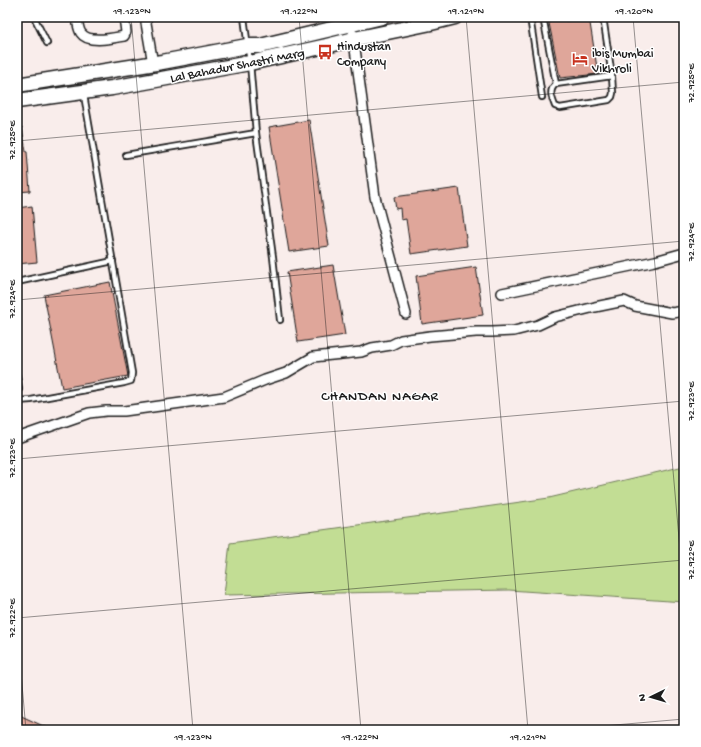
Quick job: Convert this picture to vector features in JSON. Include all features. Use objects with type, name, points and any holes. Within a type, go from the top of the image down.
[{"type":"main road","name":"Lal Bahadur Shastri Marg","points":[[17,85],[153,64],[247,46],[260,46],[382,17]]},
{"type":"main road","name":"Lal Bahadur Shastri Marg","points":[[17,101],[120,86],[250,63],[456,17]]},
{"type":"street","points":[[76,17],[80,32],[92,39],[124,36],[126,32],[124,17]]},
{"type":"street","points":[[145,17],[153,64]]},
{"type":"street","points":[[351,24],[375,197],[406,314]]},
{"type":"street","points":[[502,293],[655,261],[684,253]]},
{"type":"street","points":[[17,438],[89,414],[106,411],[124,411],[224,397],[286,372],[313,357],[361,352],[372,348],[391,345],[401,340],[476,332],[514,331],[538,325],[555,317],[595,306],[624,301],[635,306],[672,313],[684,310]]},
{"type":"lane","points":[[34,17],[47,43]]},
{"type":"lane","points":[[244,17],[250,63],[256,133],[280,320]]},
{"type":"lane","points":[[530,17],[542,97]]},
{"type":"lane","points":[[543,17],[556,84]]},
{"type":"lane","points":[[603,17],[612,76],[612,97],[609,100],[560,108],[555,106],[551,90],[556,84],[612,76]]},
{"type":"lane","points":[[17,401],[32,400],[124,383],[131,380],[132,373],[83,92]]},
{"type":"lane","points":[[126,155],[256,133]]},
{"type":"lane","points":[[17,282],[113,261]]},
{"type":"lane","points":[[17,376],[19,389]]},
{"type":"green space","points":[[684,466],[684,602],[509,590],[224,595],[230,543],[549,498]]},
{"type":"building","points":[[549,17],[566,17],[566,21],[589,17],[598,74],[560,78]]},
{"type":"building","points":[[309,120],[329,246],[289,252],[269,127]]},
{"type":"building","points":[[17,127],[22,127],[27,152],[30,191],[17,192]]},
{"type":"building","points":[[459,188],[467,246],[411,254],[406,219],[401,220],[400,208],[396,209],[394,197]]},
{"type":"building","points":[[32,206],[37,262],[17,264],[17,208]]},
{"type":"building","points":[[333,265],[345,335],[298,342],[287,272]]},
{"type":"building","points":[[476,267],[483,315],[422,324],[416,276]]},
{"type":"building","points":[[110,282],[128,376],[62,388],[44,295]]},
{"type":"building","points":[[17,714],[52,730],[17,730]]},
{"type":"place","name":"Hindustan Company","points":[[325,52]]},
{"type":"place","name":"ibis Mumbai Vikhroli","points":[[580,59]]},
{"type":"district","name":"CHANDAN NAGAR","points":[[380,395]]}]
